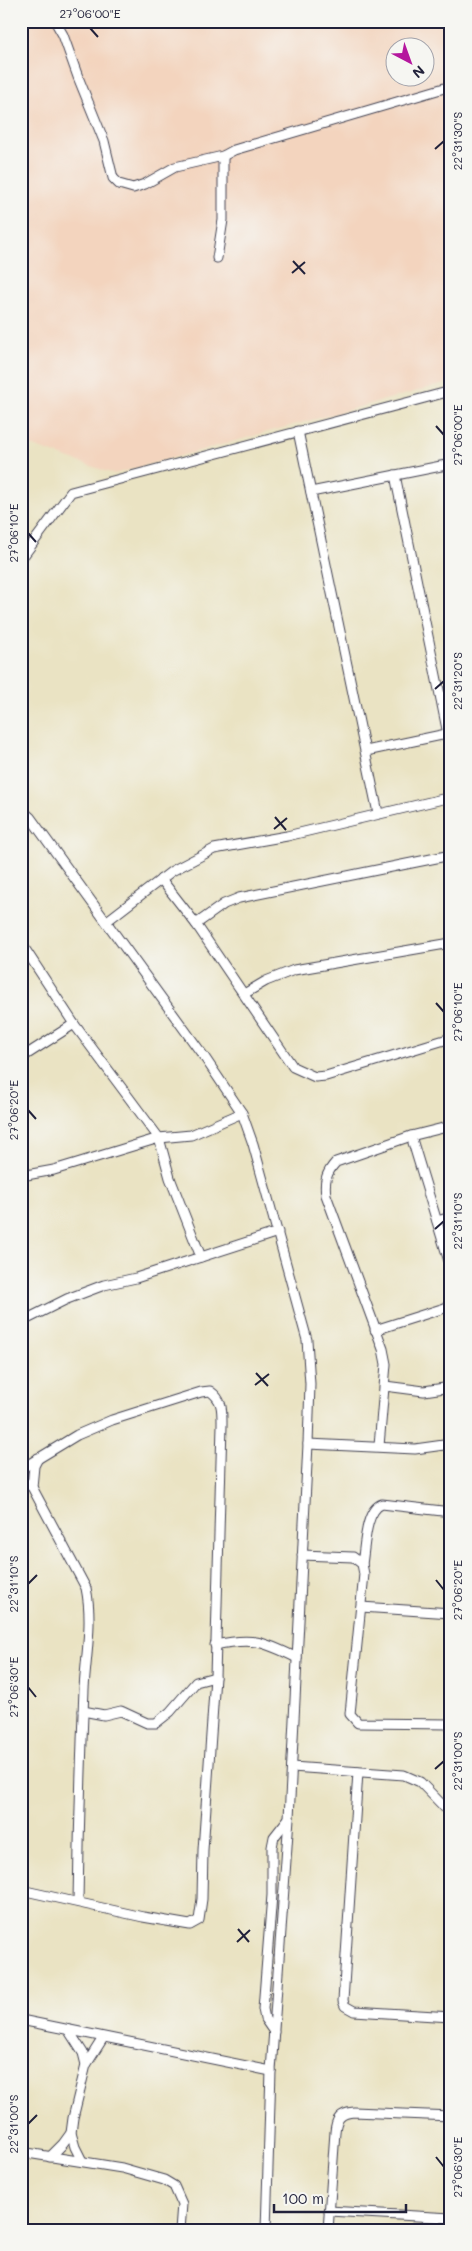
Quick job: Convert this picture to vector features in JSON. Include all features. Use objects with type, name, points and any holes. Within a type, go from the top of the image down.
[{"type":"street","points":[[55,21],[63,35],[104,141],[113,178],[119,184],[133,188],[145,184],[176,167],[223,156],[234,150],[451,86]]},
{"type":"street","points":[[217,258],[223,220],[223,156]]},
{"type":"street","points":[[21,559],[71,492],[451,391]]},
{"type":"street","points":[[298,432],[378,813]]},
{"type":"street","points":[[311,492],[451,464]]},
{"type":"street","points":[[366,751],[449,734],[395,475]]},
{"type":"street","points":[[107,921],[161,879],[195,857],[214,848],[287,836],[378,813],[451,798]]},
{"type":"street","points":[[21,808],[30,817],[107,921],[242,1113],[253,1144],[307,1340],[310,1384],[308,1444],[289,1818],[271,2071],[266,2230]]},
{"type":"street","points":[[196,924],[224,904],[239,898],[451,855]]},
{"type":"street","points":[[161,879],[196,924],[293,1068],[315,1076],[326,1076],[451,1038]]},
{"type":"street","points":[[21,943],[74,1024],[159,1138],[170,1178],[196,1239],[201,1257]]},
{"type":"street","points":[[244,994],[266,981],[294,970],[451,943]]},
{"type":"street","points":[[21,1058],[74,1024]]},
{"type":"street","points":[[21,1176],[54,1170],[159,1138],[191,1135],[242,1113]]},
{"type":"street","points":[[379,1446],[386,1364],[376,1330],[326,1195],[324,1183],[328,1170],[336,1162],[411,1136],[451,1126]]},
{"type":"street","points":[[411,1136],[451,1268]]},
{"type":"street","points":[[437,1221],[451,1217]]},
{"type":"street","points":[[21,1322],[45,1308],[85,1292],[278,1232]]},
{"type":"street","points":[[376,1330],[451,1306]]},
{"type":"street","points":[[385,1386],[424,1391],[451,1387]]},
{"type":"street","points":[[21,1469],[77,1435],[112,1420],[181,1397],[210,1391],[219,1397],[222,1406],[222,1425],[214,1645],[215,1676],[203,1850],[202,1899],[199,1920],[190,1925],[143,1917],[21,1890]]},
{"type":"street","points":[[308,1444],[415,1449],[451,1444]]},
{"type":"street","points":[[32,1487],[34,1466],[38,1458]]},
{"type":"street","points":[[21,1480],[32,1487],[75,1567],[88,1596],[90,1619],[86,1657],[79,1800],[78,1902]]},
{"type":"street","points":[[451,1512],[382,1504],[375,1507],[372,1512],[366,1534],[362,1564],[364,1574],[350,1714],[358,1723],[451,1724]]},
{"type":"street","points":[[302,1555],[353,1557],[362,1564]]},
{"type":"street","points":[[360,1607],[451,1613]]},
{"type":"street","points":[[214,1645],[242,1640],[254,1641],[275,1647],[297,1658]]},
{"type":"street","points":[[83,1711],[104,1715],[120,1711],[147,1723],[156,1723],[170,1712],[196,1682],[215,1676]]},
{"type":"street","points":[[292,1767],[404,1775],[420,1782],[451,1814]]},
{"type":"street","points":[[358,1772],[343,2001],[345,2006],[354,2012],[451,2016]]},
{"type":"street","points":[[274,2032],[265,2019],[263,2009],[272,1895],[272,1847],[274,1837],[289,1818]]},
{"type":"street","points":[[266,1955],[280,1957]]},
{"type":"street","points":[[21,2020],[271,2071]]},
{"type":"street","points":[[70,2031],[83,2053],[86,2065]]},
{"type":"street","points":[[82,2161],[71,2133],[86,2065],[103,2038]]},
{"type":"street","points":[[328,2230],[335,2132],[337,2119],[341,2115],[354,2112],[451,2116]]},
{"type":"street","points":[[50,2157],[71,2133]]},
{"type":"street","points":[[21,2152],[122,2168],[164,2180],[174,2186],[182,2204],[180,2230]]},
{"type":"street","points":[[328,2211],[451,2218]]},
{"type":"shaded area","points":[[21,21],[451,21],[451,382],[114,474],[21,442]]}]
